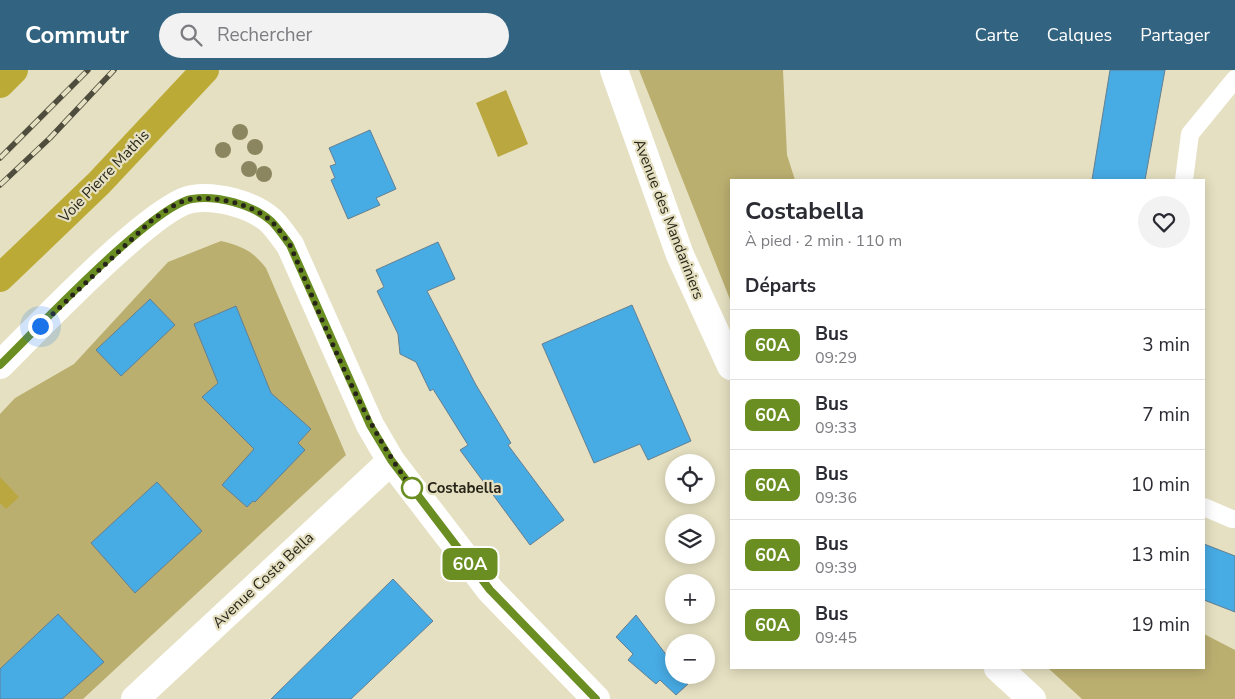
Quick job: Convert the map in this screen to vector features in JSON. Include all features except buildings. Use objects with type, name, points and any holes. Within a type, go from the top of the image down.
[{"type":"highway","points":[[0,84],[14,70]]},
{"type":"highway","name":"Voie Pierre Mathis","points":[[0,278],[99,183],[205,70]]},
{"type":"street","name":"Avenue des Mandariniers","points":[[614,70],[680,255],[730,364]]},
{"type":"street","points":[[0,365],[151,221],[170,208],[191,199],[218,199],[246,206],[270,220],[290,245],[370,425],[391,460],[490,590],[596,699]]},
{"type":"street","name":"Avenue Costa Bella","points":[[136,699],[391,460]]},
{"type":"street","points":[[999,669],[1032,699]]},
{"type":"lane","points":[[1184,179],[1190,134],[1235,79]]},
{"type":"lane","points":[[1205,507],[1234,518]]},
{"type":"shaded area","points":[[639,70],[783,70],[787,155],[795,179],[730,179],[730,299]]},
{"type":"shaded area","points":[[506,90],[528,144],[498,157],[476,103]]},
{"type":"shaded area","points":[[221,241],[246,250],[266,268],[346,455],[83,699],[0,699],[0,414],[15,398],[74,364],[168,262]]},
{"type":"shaded area","points":[[0,477],[19,497],[6,509],[0,503]]},
{"type":"shaded area","points":[[1205,635],[1235,650],[1235,699],[1082,699],[1049,669],[1205,669]]},
{"type":"railway","points":[[0,158],[88,70]]},
{"type":"railway","points":[[0,185],[50,138],[114,70]]},
{"type":"bus line","name":"60A","points":[[0,365],[107,261],[151,221],[170,208],[191,199],[218,199],[246,206],[270,220],[290,245],[370,425],[391,460],[490,590],[596,699]]},
{"type":"place","name":"Costabella","points":[[412,488]]},
{"type":"route","points":[[40,326],[151,221],[170,208],[191,199],[218,199],[246,206],[270,220],[290,245],[370,425],[391,460],[415,492],[412,488]]}]
